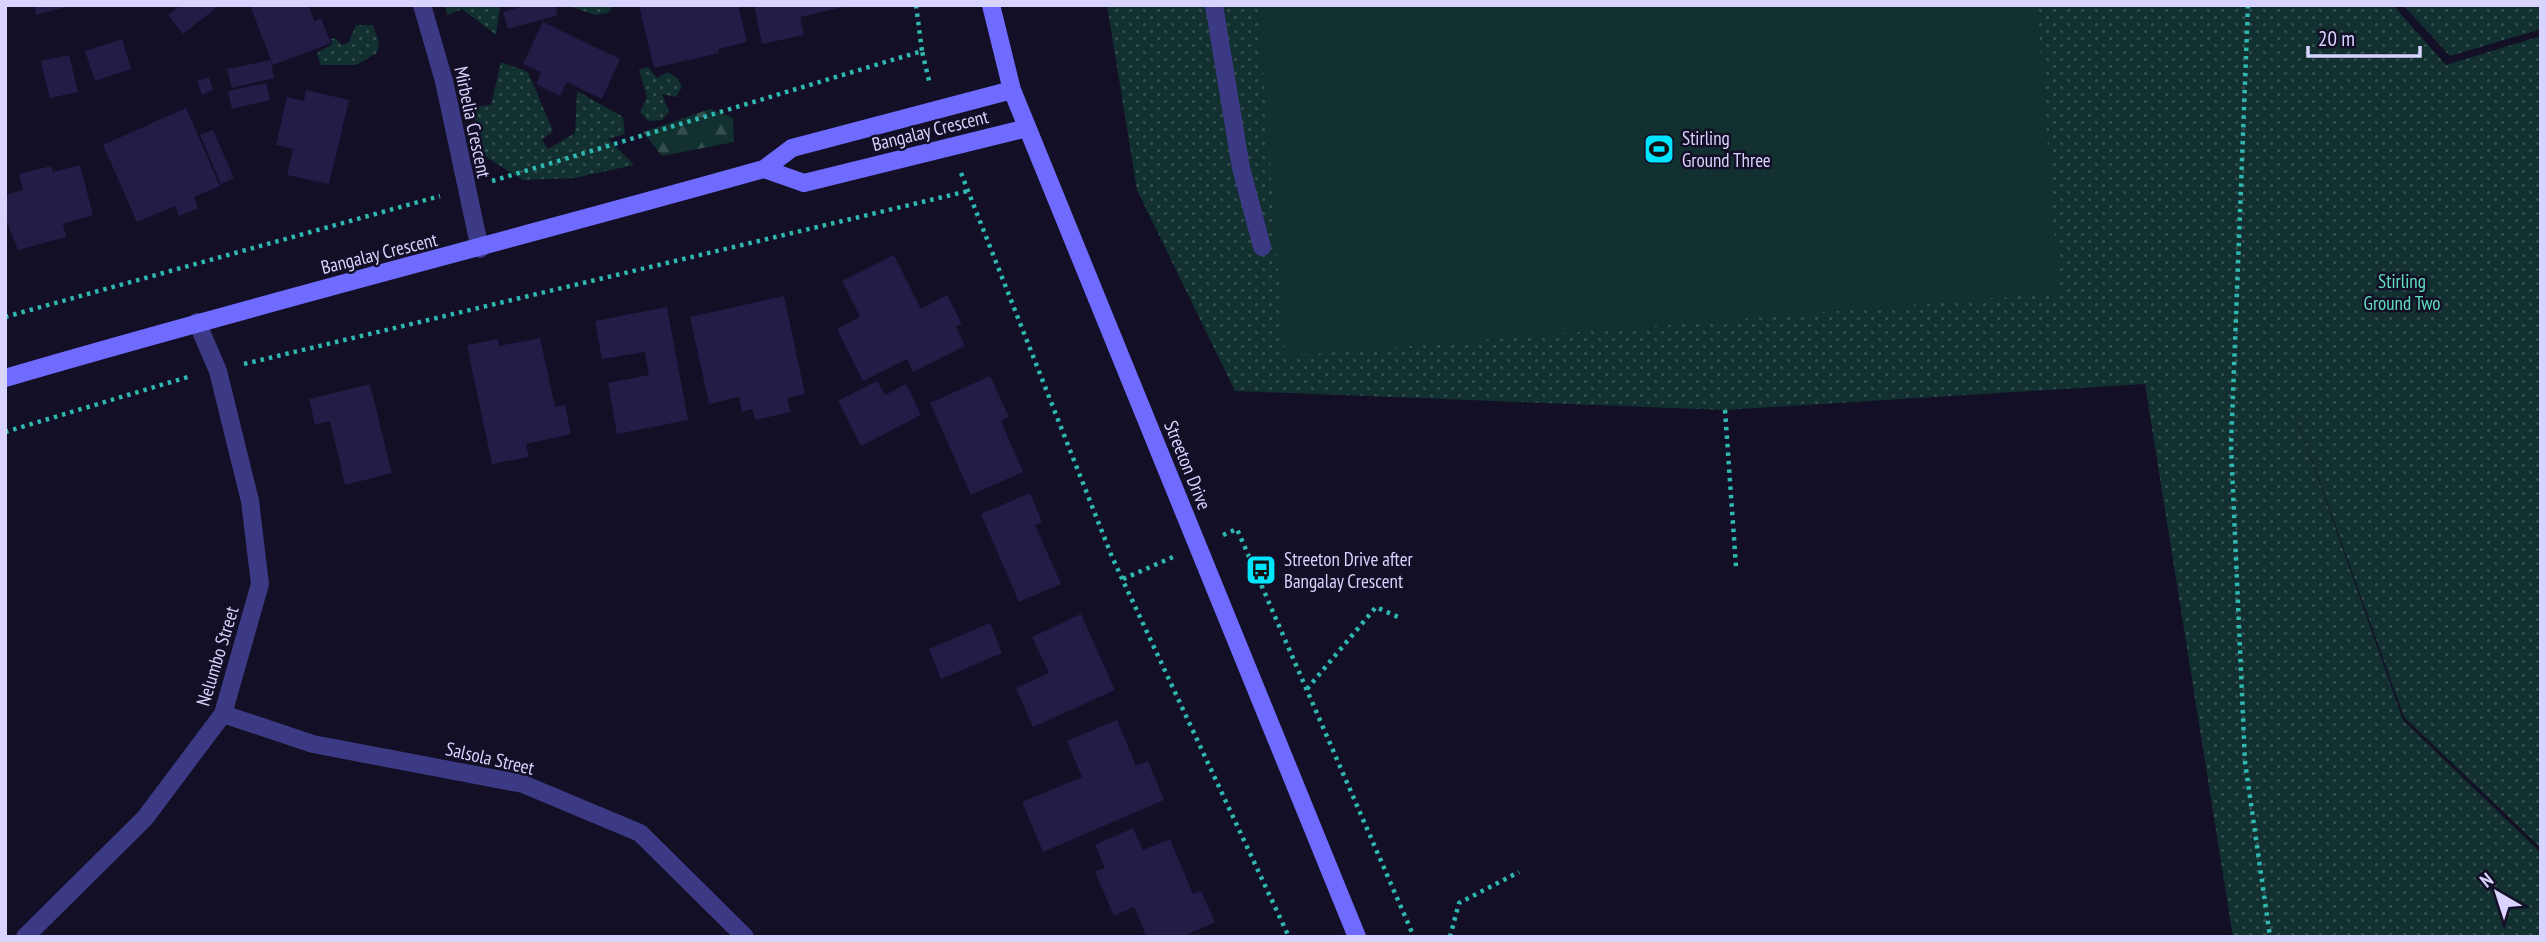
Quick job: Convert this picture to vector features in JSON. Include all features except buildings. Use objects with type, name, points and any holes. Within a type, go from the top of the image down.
[{"type":"street","name":"Mirbelia Crescent","points":[[422,5],[444,81],[480,249]]},
{"type":"street","name":"Streeton Drive","points":[[991,5],[1012,90],[1357,937]]},
{"type":"street","points":[[1214,5],[1241,168],[1262,247]]},
{"type":"street","name":"Bangalay Crescent","points":[[5,378],[197,322],[480,249],[764,169],[792,148],[1012,90]]},
{"type":"street","name":"Bangalay Crescent","points":[[764,169],[804,183],[1027,128]]},
{"type":"street","name":"Nelumbo Street","points":[[25,937],[145,818],[223,714],[260,584],[250,501],[218,371],[197,322]]},
{"type":"street","name":"Salsola Street","points":[[223,714],[313,744],[523,784],[640,833],[745,937]]},
{"type":"path","points":[[916,5],[922,51],[936,110]]},
{"type":"path","points":[[2248,5],[2231,446],[2245,762],[2270,937]]},
{"type":"path","points":[[5,317],[466,188],[922,51]]},
{"type":"path","points":[[950,145],[1123,579],[1289,937]]},
{"type":"path","points":[[5,432],[184,377],[968,191]]},
{"type":"path","points":[[1725,410],[1736,567]]},
{"type":"path","points":[[1123,579],[1237,529],[1414,937]]},
{"type":"path","points":[[1307,689],[1376,607],[1398,617]]},
{"type":"path","points":[[1450,937],[1460,902],[1520,872]]},
{"type":"green space","points":[[445,5],[500,5],[496,35],[462,9],[447,15]]},
{"type":"green space","points":[[566,5],[614,5],[608,13],[595,15]]},
{"type":"green space","name":"Stirling Ground Two","points":[[1107,5],[2393,5],[2446,65],[2541,36],[2541,848],[2404,717],[2288,393],[2403,720],[2541,853],[2541,937],[2233,937],[2145,384],[1725,410],[1235,391],[1137,190]]},
{"type":"green space","name":"Stirling Ground Three","points":[[1258,5],[2037,5],[2059,293],[1285,356]]},
{"type":"green space","points":[[2403,5],[2541,5],[2541,29],[2450,56]]},
{"type":"green space","points":[[356,25],[373,25],[379,43],[377,53],[356,65],[321,65],[317,53],[332,44],[331,39],[335,38],[342,45],[349,42]]},
{"type":"green space","points":[[501,62],[528,72],[553,131],[542,140],[548,149],[575,133],[577,91],[623,117],[625,134],[608,139],[634,165],[574,178],[523,180],[483,155],[472,107],[491,105]]},
{"type":"green space","points":[[648,67],[657,78],[668,72],[677,78],[682,87],[676,97],[662,94],[669,112],[662,120],[648,121],[640,112],[647,97],[639,70]]},
{"type":"green space","points":[[710,109],[733,118],[734,142],[662,156],[643,132]]},
{"type":"place","name":"Stirling Ground Three","points":[[1659,149]]},
{"type":"place","name":"Streeton Drive after Bangalay Crescent","points":[[1261,570]]}]
